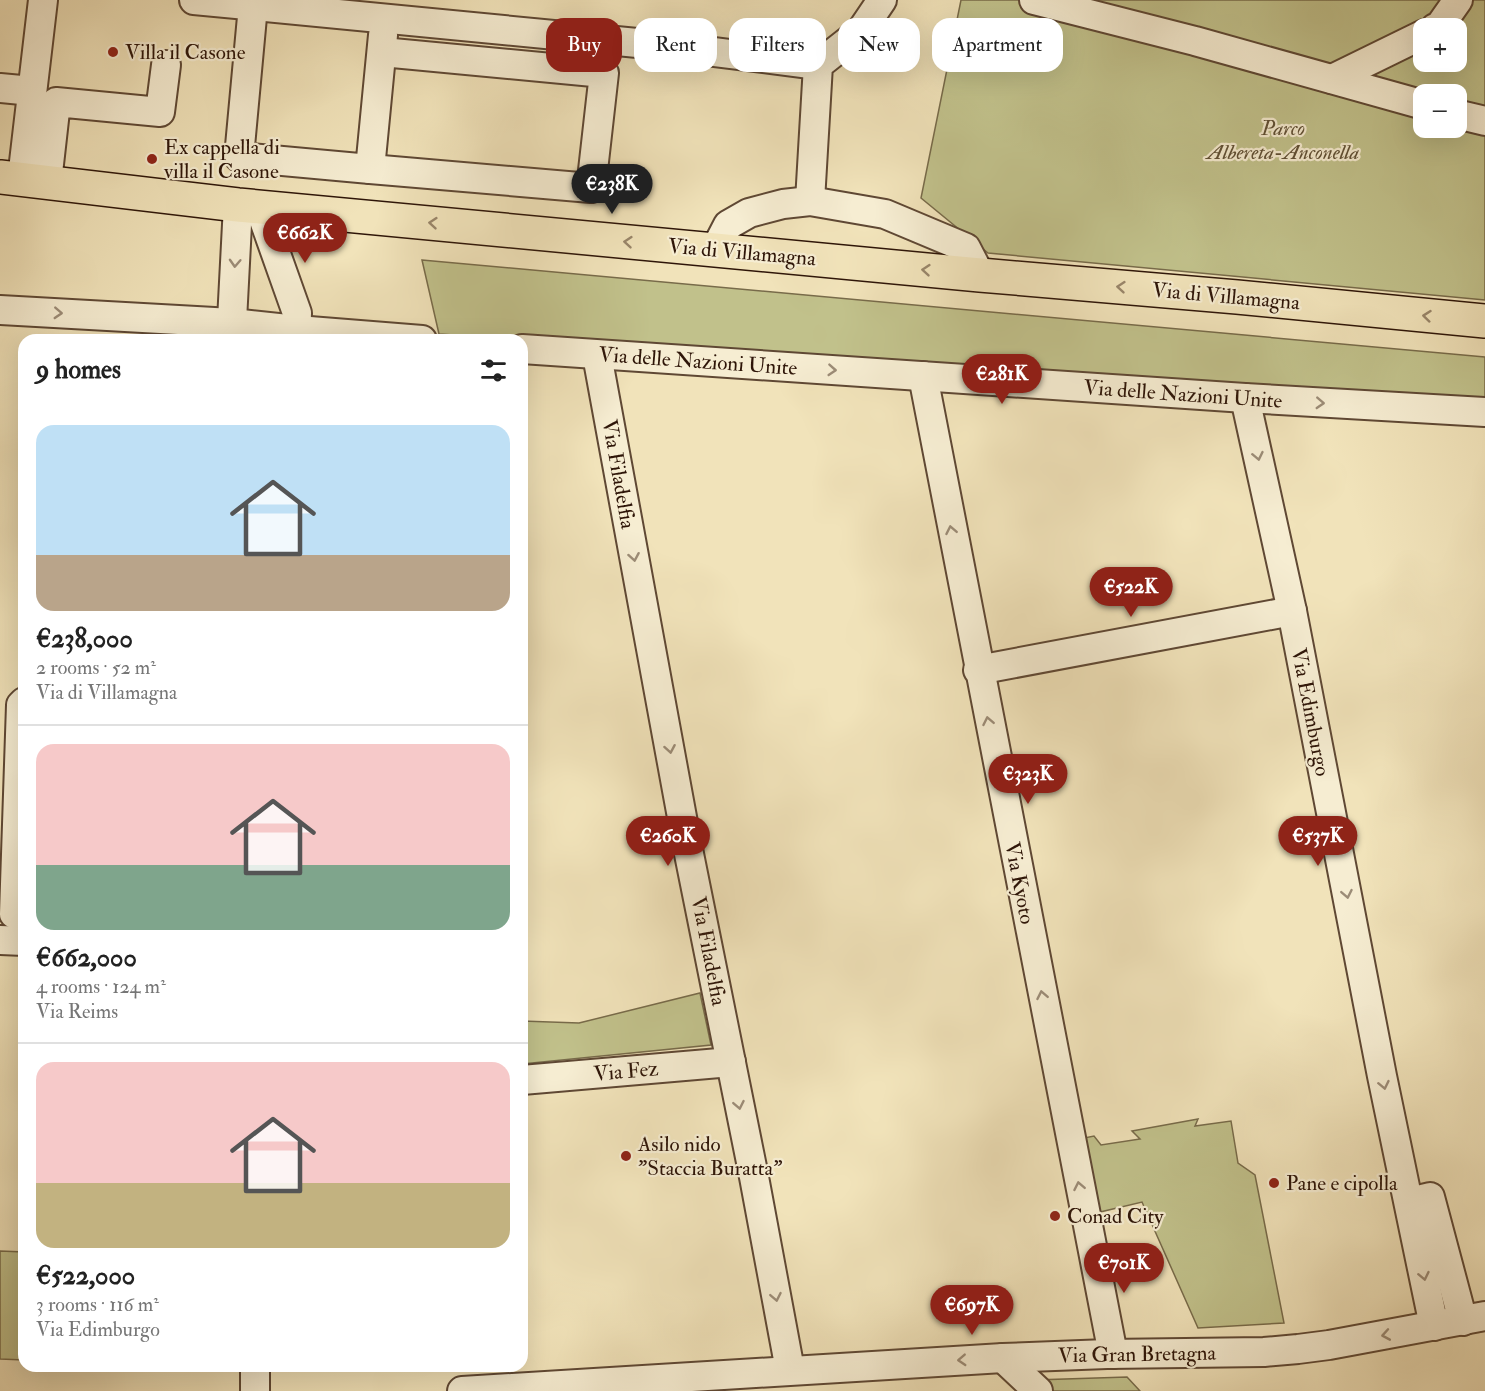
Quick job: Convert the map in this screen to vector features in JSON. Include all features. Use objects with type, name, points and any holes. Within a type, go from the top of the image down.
[{"type":"main road","name":"Via di Villamagna","points":[[23,180],[249,206],[1485,321]]},
{"type":"street","points":[[23,180],[43,0]]},
{"type":"street","points":[[194,0],[385,18],[438,12],[729,54]]},
{"type":"street","points":[[826,59],[861,31],[882,0]]},
{"type":"street","points":[[1034,0],[1195,41],[1413,102]]},
{"type":"street","points":[[1445,18],[1458,0]]},
{"type":"street","points":[[252,6],[239,157],[591,188],[604,73],[382,52]]},
{"type":"street","points":[[370,169],[385,18]]},
{"type":"street","points":[[1332,79],[1413,39]]},
{"type":"street","points":[[23,180],[56,102],[160,112],[166,65]]},
{"type":"street","points":[[810,201],[818,72]]},
{"type":"street","points":[[0,88],[32,92]]},
{"type":"street","points":[[1467,117],[1485,121]]},
{"type":"street","points":[[716,250],[728,225],[749,213],[783,204],[810,201],[885,214],[966,248],[980,275]]},
{"type":"street","points":[[232,332],[249,206]]},
{"type":"street","points":[[249,206],[297,313],[297,334]]},
{"type":"street","points":[[0,310],[275,334]]},
{"type":"street","name":"Via delle Nazioni Unite","points":[[528,349],[1485,412]]},
{"type":"street","name":"Via Filadelfia","points":[[597,355],[684,827],[790,1370]]},
{"type":"street","name":"Via Kyoto","points":[[922,376],[1113,1354]]},
{"type":"street","name":"Via Edimburgo","points":[[1245,398],[1292,611],[1380,1064],[1434,1326]]},
{"type":"street","points":[[978,670],[1292,611]]},
{"type":"street","points":[[13,914],[15,704]]},
{"type":"street","points":[[0,940],[18,941]]},
{"type":"street","name":"Via Fez","points":[[528,1079],[730,1062]]},
{"type":"street","points":[[1409,1202],[1430,1197],[1474,1318]]},
{"type":"street","name":"Via Gran Bretagna","points":[[462,1391],[1003,1358],[1264,1352],[1298,1349],[1474,1318]]},
{"type":"street","points":[[1003,1358],[1038,1391]]},
{"type":"street","points":[[255,1372],[255,1391]]},
{"type":"green space","name":"Parco Albereta-Anconella","points":[[961,0],[1485,0],[1485,300],[988,253],[921,198],[946,72],[1063,72],[1063,18],[957,18]]},
{"type":"green space","points":[[422,260],[1485,357],[1485,403],[528,340],[528,334],[439,334]]},
{"type":"green space","points":[[700,993],[711,1045],[528,1063],[528,1021],[579,1023]]},
{"type":"green space","points":[[1198,1119],[1195,1126],[1231,1121],[1238,1163],[1255,1175],[1284,1323],[1198,1328],[1142,1202],[1100,1212],[1084,1138],[1094,1136],[1101,1145],[1140,1139],[1132,1131]]},
{"type":"green space","points":[[0,1251],[18,1252],[18,1360],[0,1359]]},
{"type":"green space","points":[[1127,1377],[1140,1391],[1049,1391],[1035,1380]]},
{"type":"place","name":"Villa il Casone","points":[[113,52]]},
{"type":"place","name":"Ex cappella di villa il Casone","points":[[152,159]]},
{"type":"place","name":"Asilo nido \"Staccia Buratta\"","points":[[626,1156]]},
{"type":"place","name":"Pane e cipolla","points":[[1274,1183]]},
{"type":"place","name":"Conad City","points":[[1055,1216]]}]
